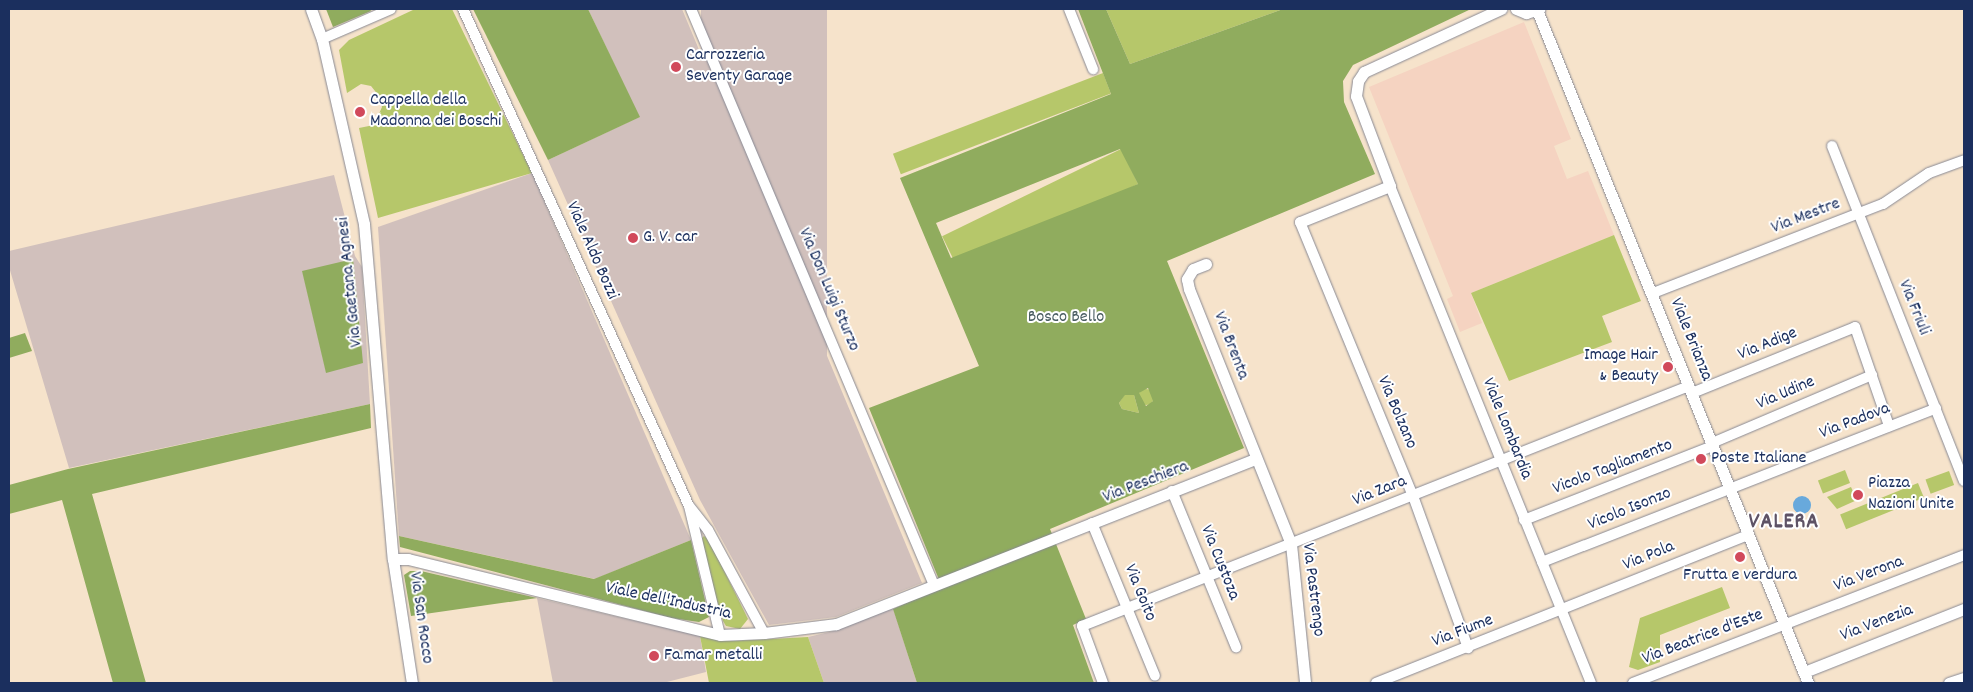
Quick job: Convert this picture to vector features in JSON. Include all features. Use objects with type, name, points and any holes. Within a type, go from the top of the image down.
[{"type":"street","name":"Via Gaetana Agnesi","points":[[310,9],[322,39],[364,224],[394,558]]},
{"type":"street","points":[[322,39],[391,9]]},
{"type":"street","name":"Viale Aldo Bozzi","points":[[463,9],[689,506],[720,635]]},
{"type":"street","name":"Via Don Luigi Sturzo","points":[[691,9],[934,585]]},
{"type":"street","points":[[1069,9],[1093,69]]},
{"type":"street","points":[[1300,222],[1390,186],[1358,103],[1358,81],[1364,72],[1501,9]]},
{"type":"street","name":"Viale Brianza","points":[[1516,9],[1526,13],[1538,10],[1806,678]]},
{"type":"street","name":"Via Friuli","points":[[1832,146],[1964,481]]},
{"type":"street","name":"Via Mestre","points":[[1653,293],[1883,204],[1929,174],[1964,160]]},
{"type":"street","name":"Viale Lombardia","points":[[1390,186],[1591,683]]},
{"type":"street","name":"Via Bolzano","points":[[1300,222],[1413,496],[1468,648]]},
{"type":"street","name":"Via Brenta","points":[[1206,264],[1193,269],[1187,279],[1189,289],[1253,454]]},
{"type":"street","name":"Via Adige","points":[[1691,389],[1856,328],[1872,375]]},
{"type":"street","points":[[1872,375],[1890,426]]},
{"type":"street","name":"Via Udine","points":[[1713,444],[1872,375]]},
{"type":"street","name":"Via Zara","points":[[1102,683],[1082,626],[1501,461],[1691,389]]},
{"type":"street","name":"Via Padova","points":[[1729,487],[1936,408]]},
{"type":"street","name":"Vicolo Tagliamento","points":[[1524,520],[1713,444]]},
{"type":"street","name":"Via Peschiera","points":[[934,585],[1172,491],[1253,454]]},
{"type":"street","name":"Via Pastrengo","points":[[1253,454],[1291,544],[1305,683]]},
{"type":"street","name":"Vicolo Isonzo","points":[[1542,562],[1729,487]]},
{"type":"street","name":"Via Custoza","points":[[1172,491],[1236,647]]},
{"type":"street","name":"Viale Aldo Bozzi","points":[[689,506],[708,530],[764,633]]},
{"type":"street","name":"Via Goito","points":[[1092,523],[1155,676]]},
{"type":"street","name":"Via Pola","points":[[1562,610],[1748,535]]},
{"type":"street","name":"Via Verona","points":[[1786,625],[1964,555]]},
{"type":"street","name":"Viale dell'Industria","points":[[394,558],[408,559],[720,635],[764,633],[836,624],[934,585]]},
{"type":"street","name":"Via San Rocco","points":[[394,558],[412,683]]},
{"type":"street","name":"Via Venezia","points":[[1806,678],[1964,609]]},
{"type":"street","name":"Via Fiume","points":[[1376,683],[1562,610]]},
{"type":"street","name":"Via Beatrice d'Este","points":[[1633,683],[1786,625]]},
{"type":"street","points":[[1949,683],[1964,678]]},
{"type":"shaded area","points":[[588,9],[682,9],[922,583],[836,617],[769,625],[700,500],[548,160],[639,117]]},
{"type":"shaded area","points":[[701,9],[827,9],[827,441],[701,441]]},
{"type":"shaded area","points":[[1524,22],[1571,139],[1554,146],[1567,179],[1588,171],[1614,235],[1471,293],[1482,323],[1460,332],[1447,299],[1453,296],[1369,87]]},
{"type":"shaded area","points":[[532,173],[691,540],[595,579],[399,536],[378,227]]},
{"type":"shaded area","points":[[334,175],[355,256],[362,267],[370,404],[69,468],[9,267],[9,251]]},
{"type":"shaded area","points":[[537,598],[700,636],[706,672],[663,683],[553,683]]},
{"type":"shaded area","points":[[893,608],[917,683],[824,683],[808,637],[838,630]]},
{"type":"green space","points":[[326,9],[370,9],[371,11],[333,27]]},
{"type":"green space","points":[[415,9],[452,9],[532,173],[378,218],[359,128],[374,125],[382,107],[379,96],[371,86],[361,84],[347,93],[339,50],[349,40]]},
{"type":"green space","points":[[473,9],[588,9],[640,117],[548,160]]},
{"type":"green space","name":"Bosco Bello","points":[[1078,9],[1106,9],[1130,64],[1283,9],[1471,9],[1353,65],[1343,81],[1344,102],[1375,174],[1167,261],[1244,448],[1050,529],[1086,619],[1073,625],[1094,683],[917,683],[893,609],[942,587],[869,408],[979,366],[900,178],[1111,94]],"holes":[[[1120,149],[1138,184],[951,258],[936,223]],[[1148,388],[1153,401],[1146,406],[1139,393]],[[1125,395],[1134,395],[1139,413],[1122,409],[1119,403]]]},
{"type":"green space","points":[[1106,9],[1283,9],[1130,64]]},
{"type":"green space","points":[[1103,73],[1111,94],[901,174],[893,154]]},
{"type":"green space","points":[[1121,149],[1138,184],[959,271],[942,236]]},
{"type":"green space","points":[[1614,235],[1641,301],[1602,316],[1612,342],[1509,381],[1471,293]]},
{"type":"green space","points":[[353,259],[363,363],[326,373],[302,271]]},
{"type":"green space","points":[[25,333],[32,351],[9,358],[9,338]]},
{"type":"green space","points":[[1146,389],[1154,397],[1146,405],[1138,397]]},
{"type":"green space","points":[[1125,394],[1134,395],[1139,413],[1122,409],[1119,403]]},
{"type":"green space","points":[[370,404],[371,428],[92,494],[146,683],[113,683],[62,500],[9,514],[9,485],[68,469]]},
{"type":"green space","points":[[1845,470],[1850,483],[1823,493],[1818,480]]},
{"type":"green space","points":[[1949,471],[1954,485],[1931,494],[1926,480]]},
{"type":"green space","points":[[1918,483],[1924,498],[1846,529],[1840,514]]},
{"type":"green space","points":[[1851,487],[1857,500],[1837,509],[1827,497]]},
{"type":"green space","points":[[399,536],[594,579],[691,540],[709,617],[699,622],[671,618],[400,547]]},
{"type":"green space","points":[[704,536],[709,540],[748,619],[740,629],[726,626],[723,621],[704,558],[701,539]]},
{"type":"green space","points":[[410,571],[421,571],[537,598],[411,616],[404,575]]},
{"type":"green space","points":[[1722,587],[1730,608],[1660,635],[1660,662],[1638,670],[1629,667],[1640,618]]},
{"type":"green space","points":[[700,636],[731,641],[808,637],[824,683],[709,683]]},
{"type":"water","points":[[1798,496],[1806,496],[1811,501],[1809,512],[1798,514],[1793,509],[1793,501]]},
{"type":"place","name":"Carrozzeria Seventy Garage","points":[[676,67]]},
{"type":"place","name":"Cappella della Madonna dei Boschi","points":[[360,112]]},
{"type":"place","name":"G. V. car","points":[[633,238]]},
{"type":"place","name":"Image Hair & Beauty","points":[[1668,367]]},
{"type":"place","name":"Poste Italiane","points":[[1701,459]]},
{"type":"place","name":"Piazza Nazioni Unite","points":[[1858,495]]},
{"type":"place","name":"Frutta e verdura","points":[[1740,557]]},
{"type":"place","name":"Fa.mar metalli","points":[[654,656]]},
{"type":"district","name":"VALERA","points":[[1784,523]]}]
